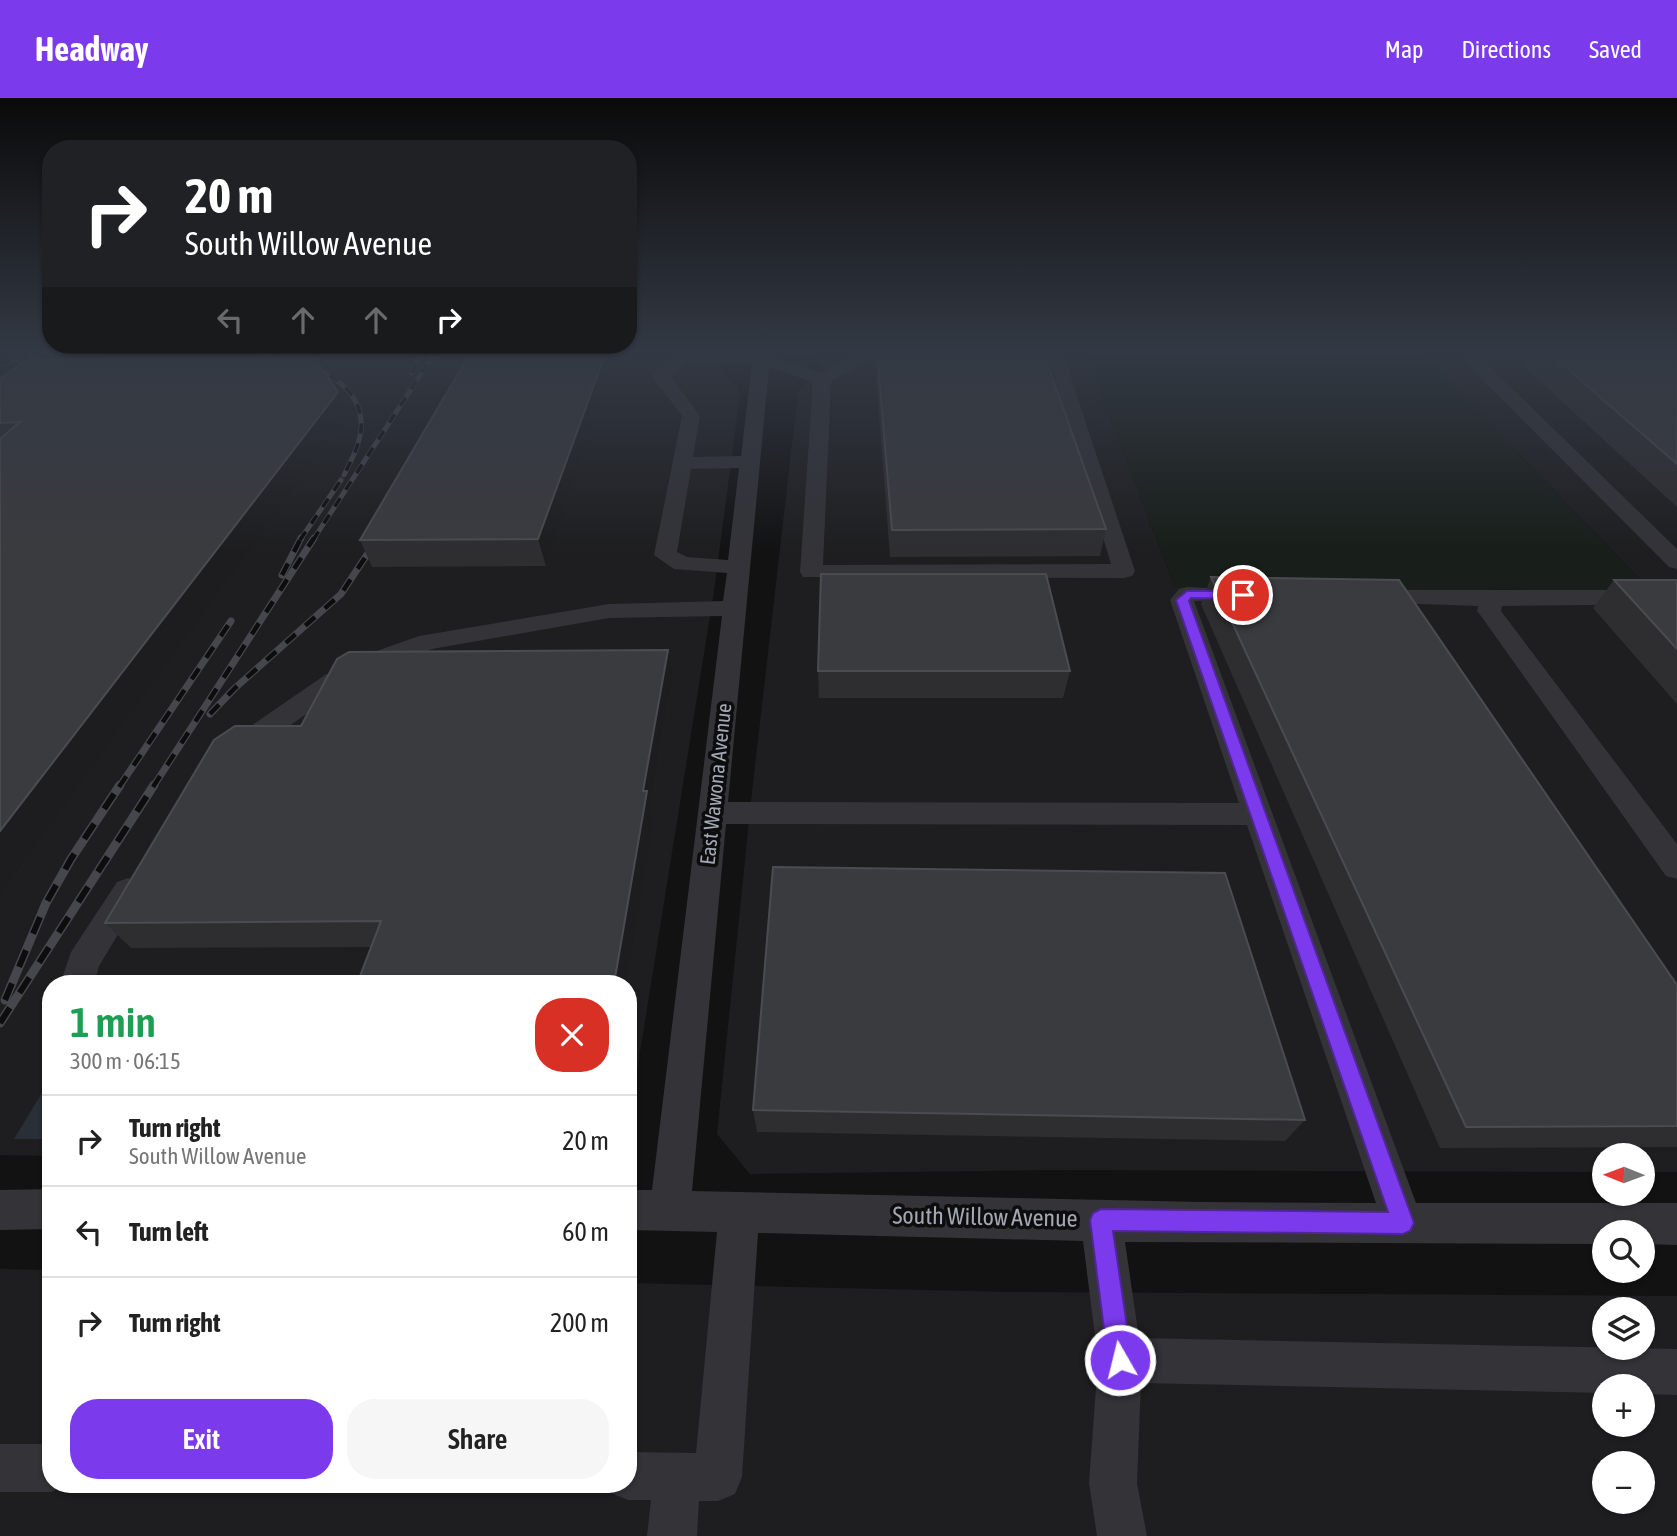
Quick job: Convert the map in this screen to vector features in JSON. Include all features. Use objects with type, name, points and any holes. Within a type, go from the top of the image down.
[{"type":"street","points":[[691,418],[665,555],[682,564],[739,566]]},
{"type":"street","name":"East Wawona Avenue","points":[[670,1210],[756,418]]},
{"type":"street","points":[[820,418],[811,572],[1124,571],[1076,418]]},
{"type":"street","points":[[1532,418],[1677,562]]},
{"type":"street","points":[[682,463],[751,463]]},
{"type":"street","points":[[1270,596],[1187,594],[1182,600],[1403,1223]]},
{"type":"street","points":[[1339,596],[1677,597]]},
{"type":"street","points":[[1491,598],[1489,611],[1677,866]]},
{"type":"street","points":[[214,764],[247,744],[309,697],[349,673],[401,650],[467,634],[608,611],[735,608]]},
{"type":"street","points":[[712,813],[1258,814]]},
{"type":"street","points":[[79,975],[83,962],[144,865]]},
{"type":"street","points":[[0,1210],[42,1209]]},
{"type":"street","name":"South Willow Avenue","points":[[637,1210],[1101,1220],[1677,1224]]},
{"type":"street","points":[[637,1476],[718,1477],[739,1211]]},
{"type":"street","points":[[1101,1220],[1120,1360],[1114,1483],[1122,1536]]},
{"type":"street","points":[[1120,1360],[1677,1372]]},
{"type":"street","points":[[0,1468],[42,1468]]},
{"type":"street","points":[[672,1536],[677,1476]]},
{"type":"shaded area","points":[[0,418],[737,418],[714,591],[637,1071],[637,975],[42,975],[42,1156],[0,1155]]},
{"type":"shaded area","points":[[795,418],[1110,418],[1175,587],[1650,590],[1485,418],[1677,418],[1677,1172],[1656,1172],[1656,1143],[1592,1143],[1592,1172],[1051,1170],[750,1174],[717,1134],[752,792]]},
{"type":"shaded area","points":[[1110,418],[1485,418],[1651,591],[1175,587]]},
{"type":"shaded area","points":[[42,1093],[42,1139],[14,1139]]},
{"type":"shaded area","points":[[0,1269],[42,1270],[42,1493],[637,1493],[637,1283],[1011,1292],[1677,1296],[1677,1536],[0,1536]]},
{"type":"building","points":[[0,418],[318,418],[0,831],[0,439],[20,422],[0,423]]},
{"type":"building","points":[[432,418],[582,418],[538,539],[360,540]]},
{"type":"building","points":[[883,418],[1067,418],[1106,529],[892,530]]},
{"type":"building","points":[[1624,418],[1677,418],[1677,464]]},
{"type":"building","points":[[821,574],[1046,574],[1070,671],[818,671]]},
{"type":"building","points":[[1211,577],[1399,580],[1677,985],[1677,1126],[1466,1127]]},
{"type":"building","points":[[1614,580],[1677,580],[1677,649]]},
{"type":"building","points":[[668,650],[643,791],[647,791],[616,975],[360,975],[381,921],[105,923],[214,740],[235,726],[301,726],[337,659],[349,652]]},
{"type":"building","points":[[773,867],[1225,873],[1305,1120],[753,1110]]},
{"type":"railway","points":[[344,475],[357,448],[361,430],[360,418]]},
{"type":"railway","points":[[313,540],[392,418]]},
{"type":"railway","points":[[300,540],[341,480]]},
{"type":"railway","points":[[282,575],[301,538]]},
{"type":"railway","points":[[153,787],[314,538]]},
{"type":"railway","points":[[210,714],[235,688],[341,594],[376,541]]},
{"type":"railway","points":[[119,787],[231,621]]},
{"type":"railway","points":[[5,1000],[46,903],[71,859],[120,785]]},
{"type":"railway","points":[[0,1023],[154,785]]},
{"type":"route","points":[[1120,1360],[1101,1220],[1403,1223],[1182,600],[1187,594],[1243,595]]}]
